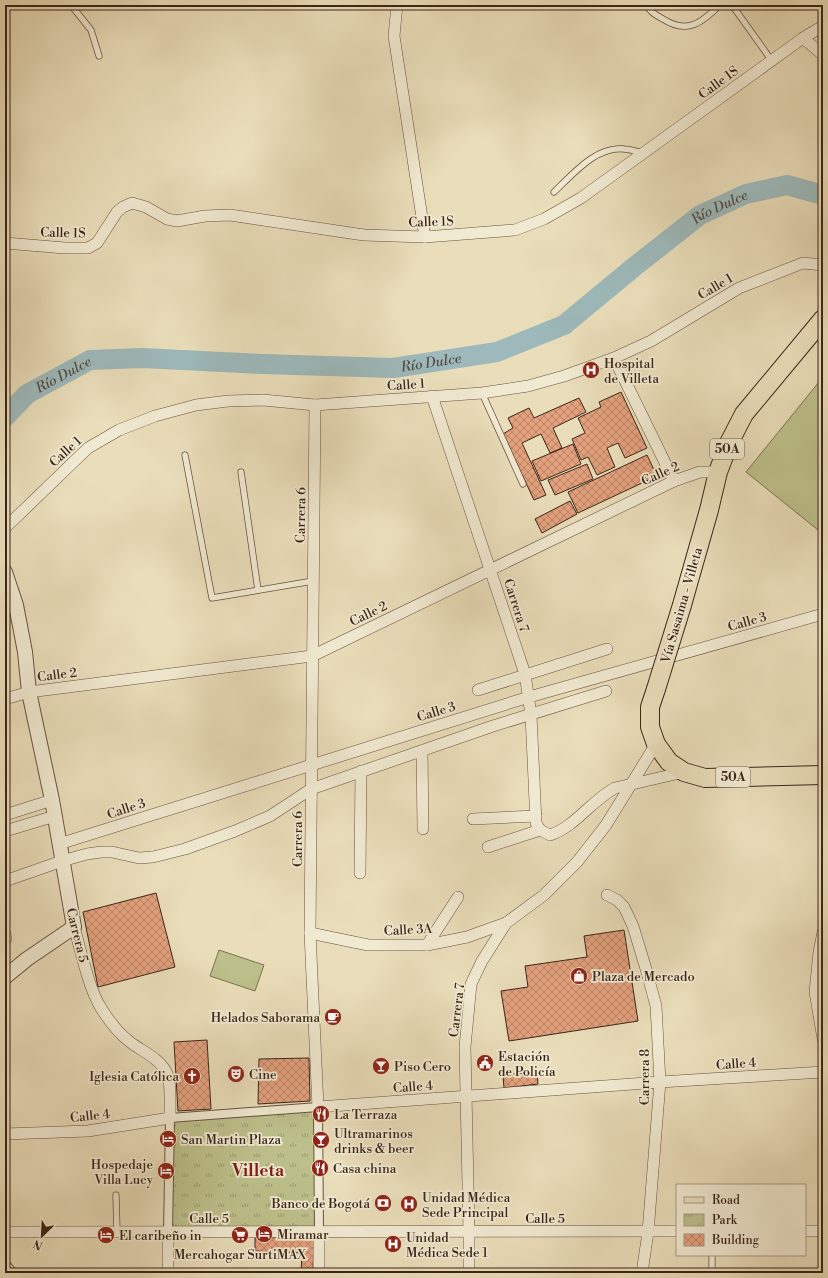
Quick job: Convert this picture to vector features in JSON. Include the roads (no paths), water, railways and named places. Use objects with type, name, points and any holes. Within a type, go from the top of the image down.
[{"type":"main road","name":"Vía Sasaima - Villeta","points":[[823,319],[744,414],[729,443],[718,472],[709,510],[682,605],[650,707],[650,727],[656,744],[669,762],[684,772],[705,778],[823,775]]},
{"type":"street","points":[[397,5],[394,36],[425,237]]},
{"type":"street","name":"Calle 1S","points":[[5,243],[65,248],[88,248],[98,243],[123,207],[132,203],[146,207],[167,219],[177,221],[205,216],[230,215],[364,235],[425,237],[515,230],[544,219],[581,198],[803,38],[823,26]]},
{"type":"street","points":[[803,38],[823,54]]},
{"type":"street","name":"Calle 1","points":[[5,528],[88,448],[119,430],[155,416],[196,405],[228,401],[263,400],[315,405],[482,393],[528,386],[564,376],[614,358],[651,341],[739,288],[803,263],[823,265]]},
{"type":"street","points":[[614,358],[674,481]]},
{"type":"street","name":"Carrera 7","points":[[432,396],[526,674],[531,715],[536,823],[540,830]]},
{"type":"street","name":"Carrera 6","points":[[315,405],[310,933],[318,1107],[320,1273]]},
{"type":"street","name":"Calle 2","points":[[5,699],[29,692],[312,656],[674,481],[700,472],[718,472]]},
{"type":"street","name":"Carrera 5","points":[[5,572],[16,604],[25,652],[29,692],[52,800],[74,927],[90,982],[100,1006],[116,1030],[154,1059],[164,1068],[169,1077],[170,1118],[168,1273]]},
{"type":"street","name":"Calle 3","points":[[59,844],[529,697],[823,614]]},
{"type":"street","points":[[478,690],[607,648]]},
{"type":"street","points":[[5,881],[87,854],[112,852],[140,858],[153,857],[185,850],[270,816],[311,789],[422,750],[606,691]]},
{"type":"street","name":"Carrera 7","points":[[469,1273],[465,1047],[471,984],[482,960],[506,923],[544,895],[577,862],[606,825],[656,744]]},
{"type":"street","points":[[422,750],[423,829]]},
{"type":"street","points":[[360,873],[362,771]]},
{"type":"street","points":[[488,847],[540,830],[550,835],[561,832],[605,793],[615,788],[684,772]]},
{"type":"street","points":[[5,815],[52,800]]},
{"type":"street","points":[[5,831],[55,816]]},
{"type":"street","points":[[473,819],[536,816]]},
{"type":"street","name":"Carrera 8","points":[[607,895],[617,900],[624,907],[633,926],[656,1006],[660,1082],[648,1232],[642,1273]]},
{"type":"street","points":[[426,945],[458,897]]},
{"type":"street","name":"Calle 3A","points":[[310,933],[368,945],[426,945],[467,936],[506,923]]},
{"type":"street","points":[[5,977],[27,959],[74,927]]},
{"type":"street","points":[[823,932],[819,952],[819,990],[823,1039]]},
{"type":"street","name":"Calle 4","points":[[5,1134],[88,1131],[170,1118],[660,1082],[823,1072]]},
{"type":"street","name":"Calle 5","points":[[5,1232],[676,1231]]},
{"type":"street","points":[[806,1231],[823,1231]]},
{"type":"street","points":[[5,1268],[9,1273]]},
{"type":"lane","points":[[71,5],[91,30],[99,56]]},
{"type":"lane","points":[[646,5],[650,10],[666,21],[678,25],[690,26],[704,20],[720,5]]},
{"type":"lane","points":[[732,5],[772,61]]},
{"type":"lane","points":[[554,192],[575,171],[597,155],[624,148],[643,153]]},
{"type":"lane","points":[[482,393],[523,484]]},
{"type":"lane","points":[[185,455],[212,598],[313,581]]},
{"type":"lane","points":[[241,472],[258,590]]},
{"type":"lane","points":[[116,1195],[117,1232]]},
{"type":"lane","points":[[712,1256],[712,1273]]},
{"type":"waterway","name":"Río Dulce","points":[[5,417],[27,394],[90,360],[142,358],[262,364],[393,368],[497,352],[564,325],[700,215],[746,194],[787,185],[823,195]]},
{"type":"place","name":"Hospital de Villeta","points":[[591,370]]},
{"type":"place","name":"Plaza de Mercado","points":[[579,976]]},
{"type":"place","name":"Helados Saborama","points":[[333,1017]]},
{"type":"place","name":"Estación de Policía","points":[[485,1063]]},
{"type":"place","name":"Piso Cero","points":[[381,1066]]},
{"type":"place","name":"Cine","points":[[236,1074]]},
{"type":"place","name":"Iglesia Católica","points":[[192,1076]]},
{"type":"place","name":"La Terraza","points":[[321,1114]]},
{"type":"place","name":"San Martin Plaza","points":[[168,1139]]},
{"type":"place","name":"Ultramarinos drinks & beer","points":[[321,1140]]},
{"type":"place","name":"Casa china","points":[[320,1168]]},
{"type":"place","name":"Hospedaje Villa Lucy","points":[[166,1171]]},
{"type":"place","name":"Banco de Bogotá","points":[[383,1203]]},
{"type":"place","name":"Unidad Médica Sede Principal","points":[[409,1204]]},
{"type":"place","name":"Miramar","points":[[264,1234]]},
{"type":"place","name":"El caribeño in","points":[[106,1235]]},
{"type":"place","name":"Mercahogar SurtiMAX","points":[[240,1235]]},
{"type":"place","name":"Unidad Médica Sede 1","points":[[393,1244]]},
{"type":"district","name":"Villeta","points":[[258,1170]]}]
